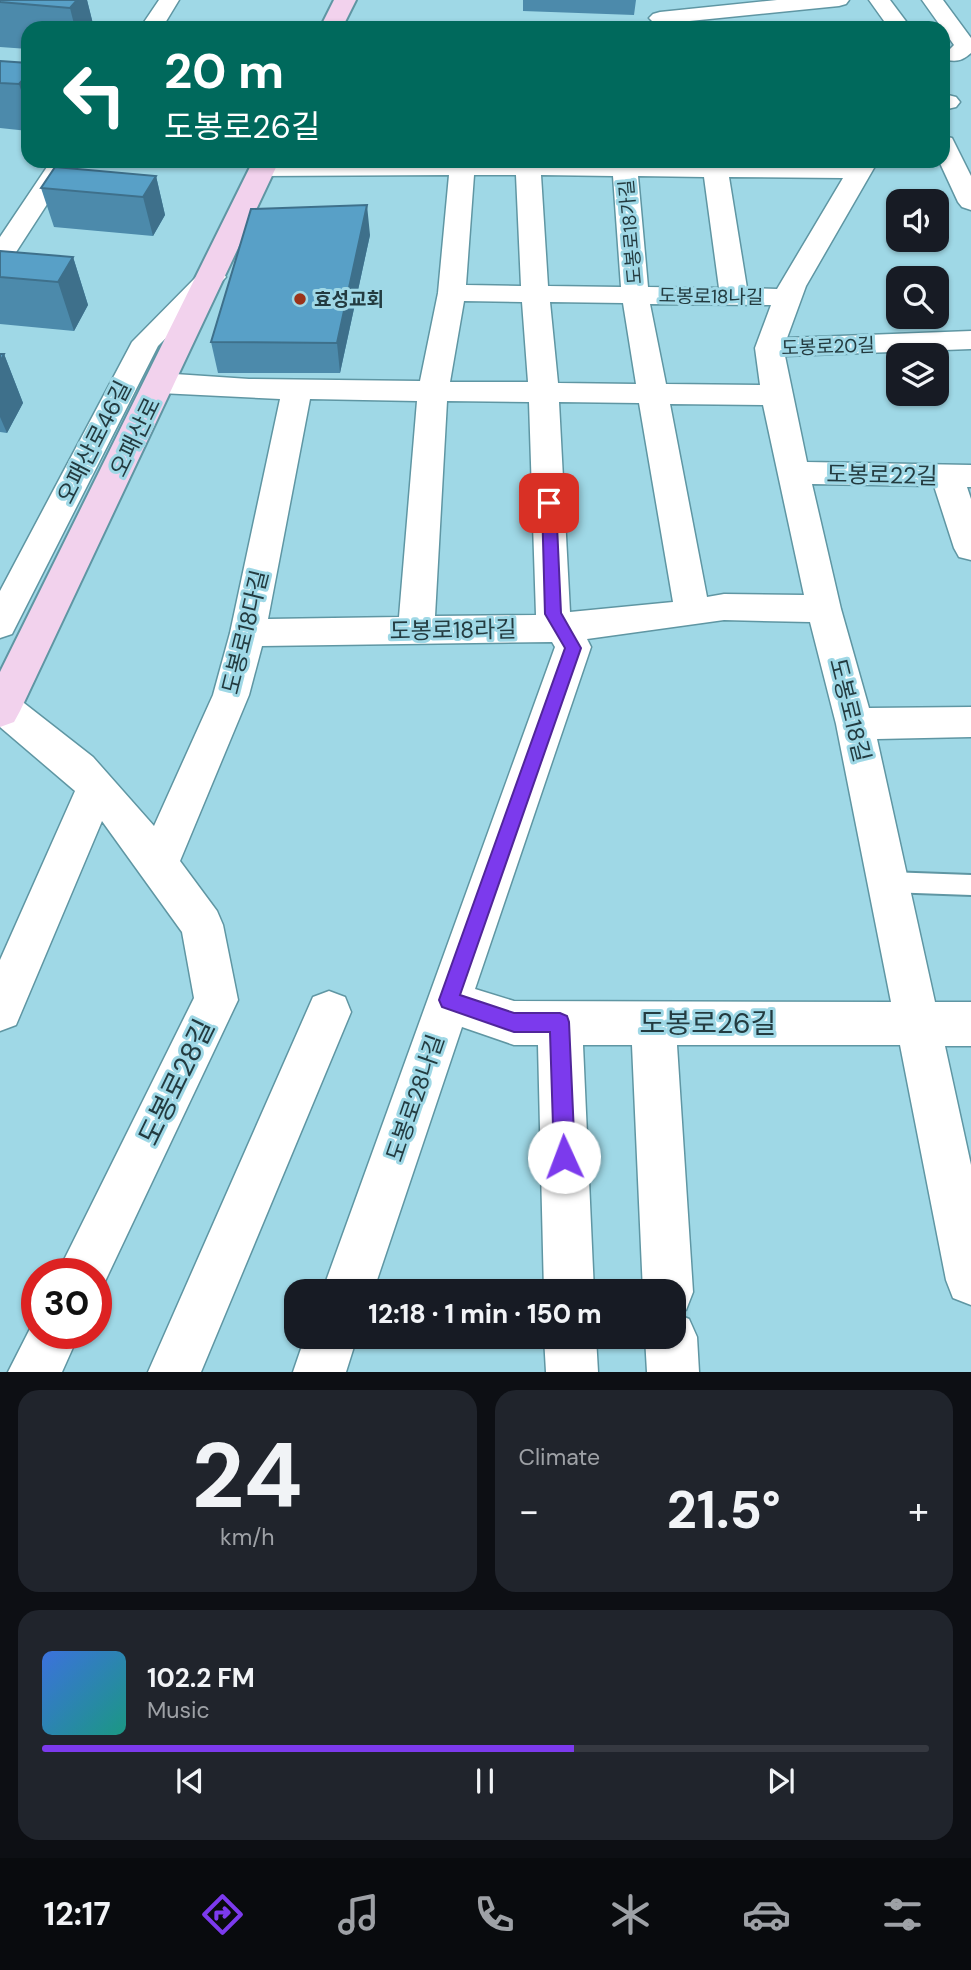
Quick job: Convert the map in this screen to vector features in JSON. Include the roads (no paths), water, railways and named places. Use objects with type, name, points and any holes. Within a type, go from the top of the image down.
[{"type":"street","points":[[156,21],[169,0]]},
{"type":"street","points":[[334,21],[345,0]]},
{"type":"street","points":[[660,15],[839,0]]},
{"type":"street","points":[[879,0],[895,21]]},
{"type":"street","points":[[932,0],[948,21]]},
{"type":"street","points":[[750,9],[759,21]]},
{"type":"street","points":[[950,24],[966,46],[956,55]]},
{"type":"street","points":[[950,141],[971,138]]},
{"type":"street","points":[[950,157],[971,202]]},
{"type":"street","points":[[0,257],[59,168]]},
{"type":"street","name":"오패산로","points":[[1,709],[263,168]]},
{"type":"street","points":[[416,631],[433,391],[453,293],[462,168]]},
{"type":"street","points":[[528,168],[544,393],[553,614],[562,628]]},
{"type":"street","name":"도봉로18가길","points":[[528,168],[764,168]]},
{"type":"street","name":"도봉로18길","points":[[862,168],[788,297],[769,348],[776,395],[824,609],[855,724],[971,1280]]},
{"type":"street","name":"도봉로18가길","points":[[625,169],[635,295]]},
{"type":"street","points":[[715,169],[734,296]]},
{"type":"street","name":"오패산로46길","points":[[0,624],[146,342],[212,277]]},
{"type":"street","name":"도봉로18나길","points":[[453,293],[788,297]]},
{"type":"street","name":"도봉로18나길","points":[[635,295],[654,394]]},
{"type":"street","name":"도봉로20길","points":[[769,348],[971,340]]},
{"type":"street","points":[[160,383],[296,390],[776,395]]},
{"type":"street","name":"도봉로18다길","points":[[158,864],[230,695],[248,633],[296,390]]},
{"type":"street","points":[[654,394],[692,612]]},
{"type":"street","name":"도봉로22길","points":[[794,473],[959,476]]},
{"type":"street","points":[[959,476],[971,548]]},
{"type":"street","name":"도봉로18라길","points":[[248,633],[562,628],[724,607],[824,609]]},
{"type":"street","name":"도봉로28나길","points":[[352,1279],[573,648],[562,628]]},
{"type":"street","name":"도봉로28길","points":[[1,709],[79,769],[130,825],[202,925],[216,1000],[90,1258]]},
{"type":"street","points":[[855,724],[971,722]]},
{"type":"street","points":[[0,1010],[96,788]]},
{"type":"street","name":"도봉로26길","points":[[449,1000],[514,1023],[971,1024]]},
{"type":"street","points":[[174,1371],[329,1012]]},
{"type":"street","points":[[560,1022],[569,1279]]},
{"type":"street","points":[[653,1023],[667,1279]]},
{"type":"street","points":[[34,1371],[45,1349]]},
{"type":"street","points":[[319,1371],[327,1349]]},
{"type":"street","points":[[571,1349],[572,1371]]},
{"type":"street","points":[[672,1349],[673,1371]]},
{"type":"lane","points":[[888,882],[971,885]]},
{"type":"place","name":"효성교회","points":[[300,299]]}]
